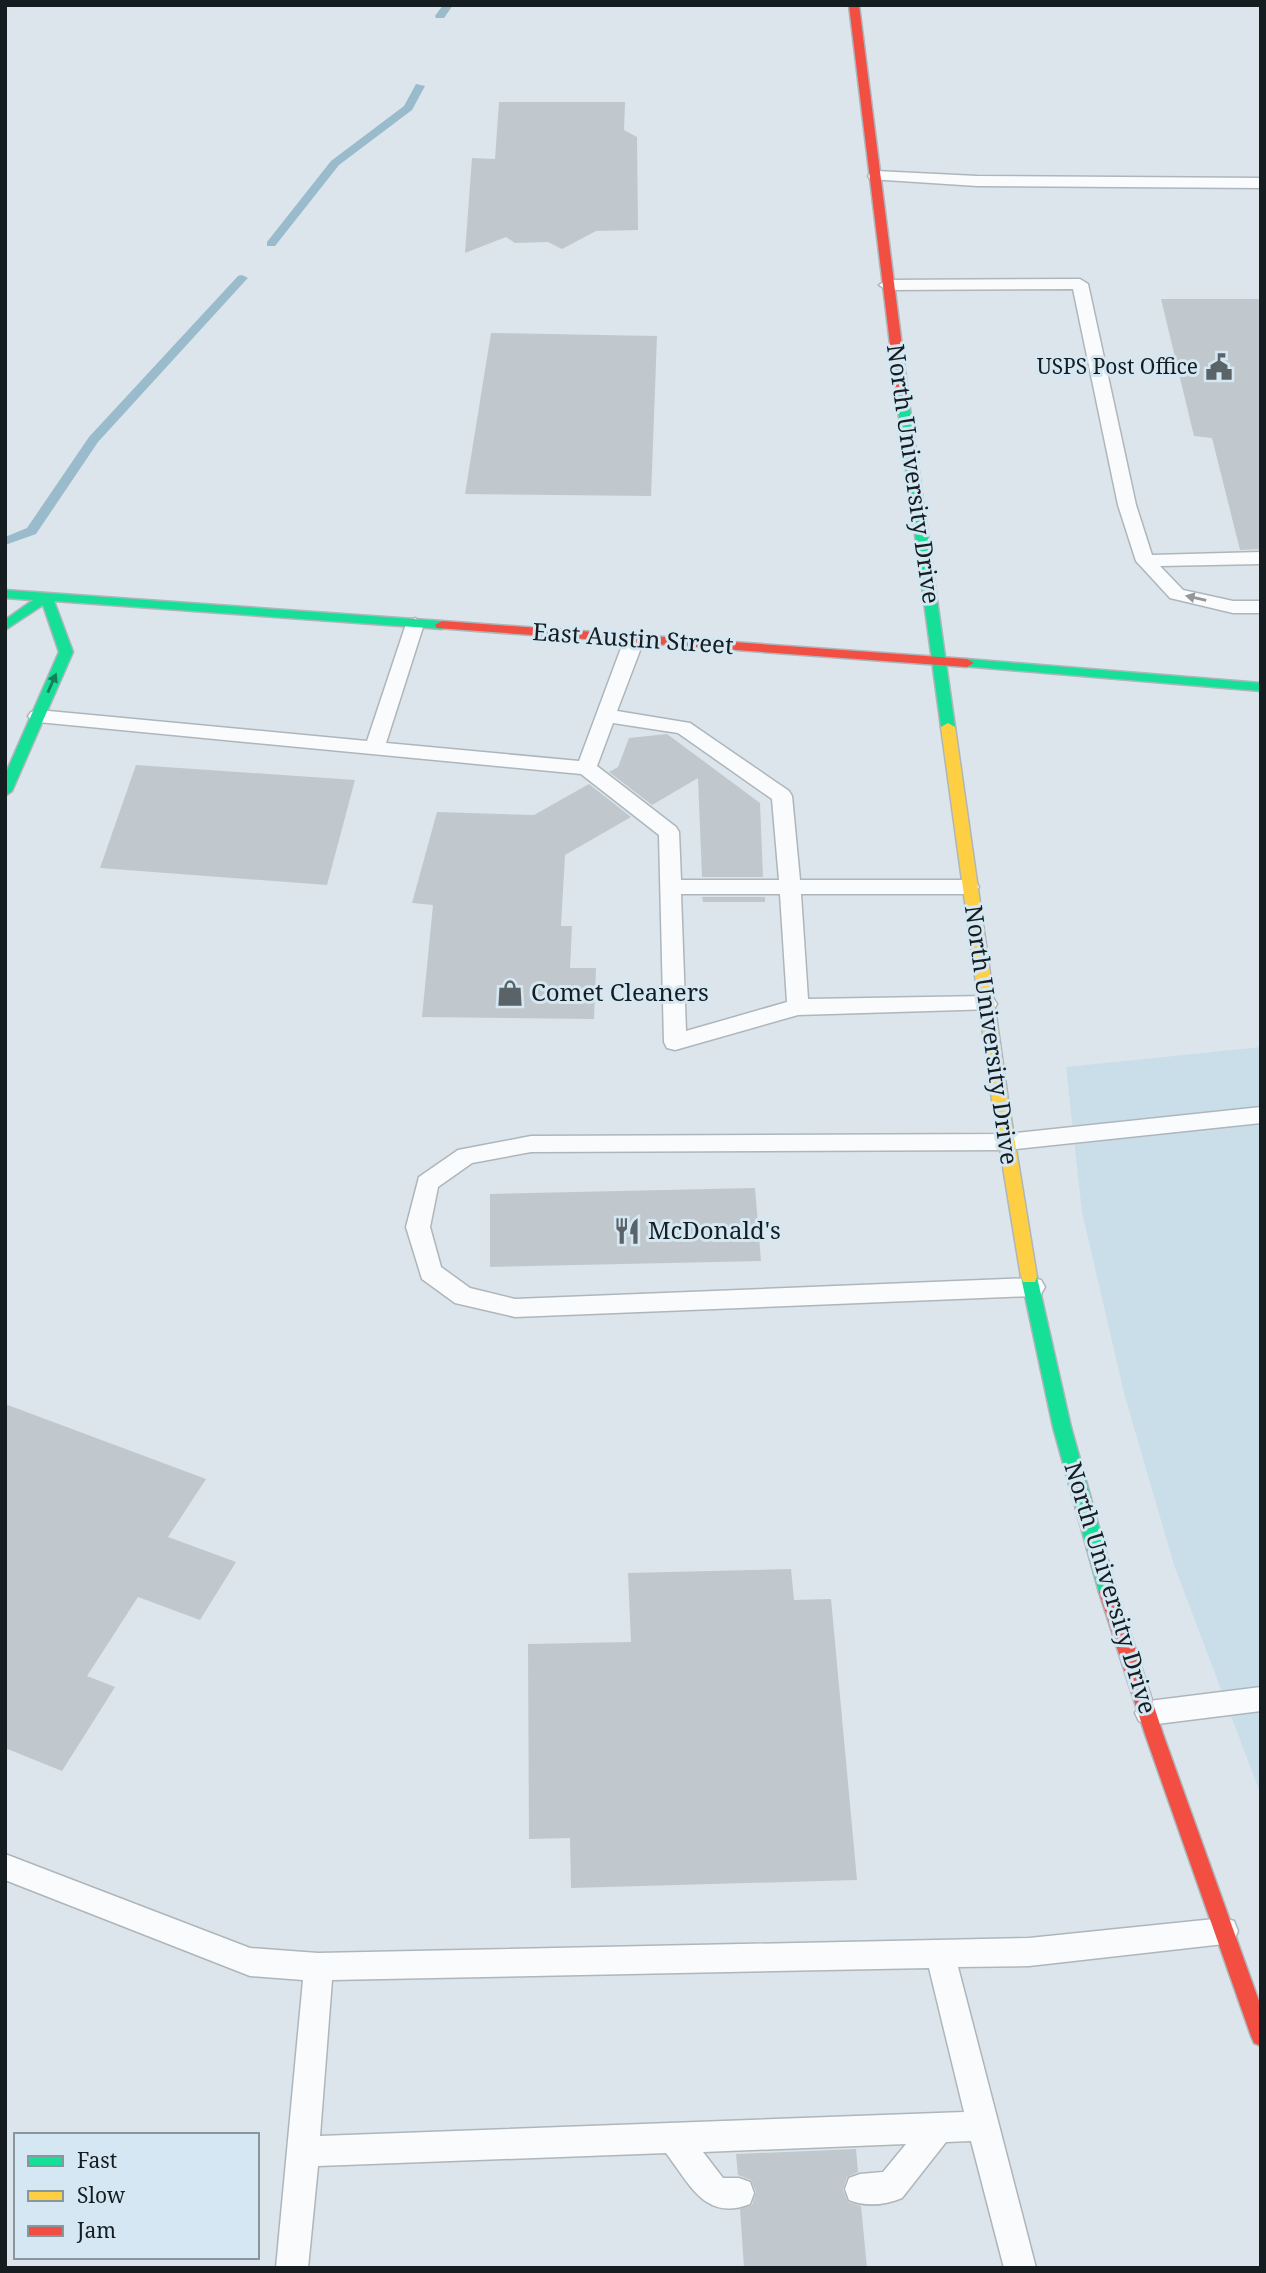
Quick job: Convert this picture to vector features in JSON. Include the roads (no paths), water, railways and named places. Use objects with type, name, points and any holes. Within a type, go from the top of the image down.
[{"type":"main road","name":"North University Drive","points":[[854,5],[887,285],[969,887],[1017,1210],[1055,1398],[1108,1595],[1261,2036]]},
{"type":"main road","name":"East Austin Street","points":[[5,594],[1261,687]]},
{"type":"main road","points":[[5,626],[46,597],[66,652],[5,791]]},
{"type":"lane","points":[[876,176],[977,181],[1261,183]]},
{"type":"lane","points":[[887,285],[1080,284],[1127,505],[1145,561],[1177,594],[1233,607],[1261,607]]},
{"type":"lane","points":[[1145,561],[1261,558]]},
{"type":"lane","points":[[375,746],[415,624]]},
{"type":"lane","points":[[586,768],[634,640]]},
{"type":"lane","points":[[38,716],[586,768],[669,832],[675,1042],[798,1007],[986,1004]]},
{"type":"lane","points":[[605,716],[683,727],[782,796],[798,1007]]},
{"type":"lane","points":[[670,887],[969,887]]},
{"type":"lane","points":[[1033,1287],[515,1308],[463,1296],[430,1272],[418,1227],[427,1183],[466,1156],[531,1144],[1007,1142],[1261,1115]]},
{"type":"lane","points":[[1149,1713],[1261,1699]]},
{"type":"lane","points":[[5,1867],[250,1962],[318,1967],[1029,1951],[1224,1931]]},
{"type":"lane","points":[[940,1953],[1020,2268]]},
{"type":"lane","points":[[292,2268],[318,1967]]},
{"type":"lane","points":[[304,2152],[982,2126]]},
{"type":"lane","points":[[860,2189],[891,2187],[939,2127]]},
{"type":"lane","points":[[673,2138],[716,2193],[739,2193]]},
{"type":"waterway","points":[[440,16],[448,5]]},
{"type":"waterway","points":[[271,244],[335,163],[408,108],[420,86]]},
{"type":"waterway","points":[[5,541],[32,531],[93,440],[242,278]]},
{"type":"place","name":"USPS Post Office","points":[[1219,367]]},
{"type":"place","name":"Comet Cleaners","points":[[510,993]]},
{"type":"place","name":"McDonald's","points":[[627,1231]]}]
